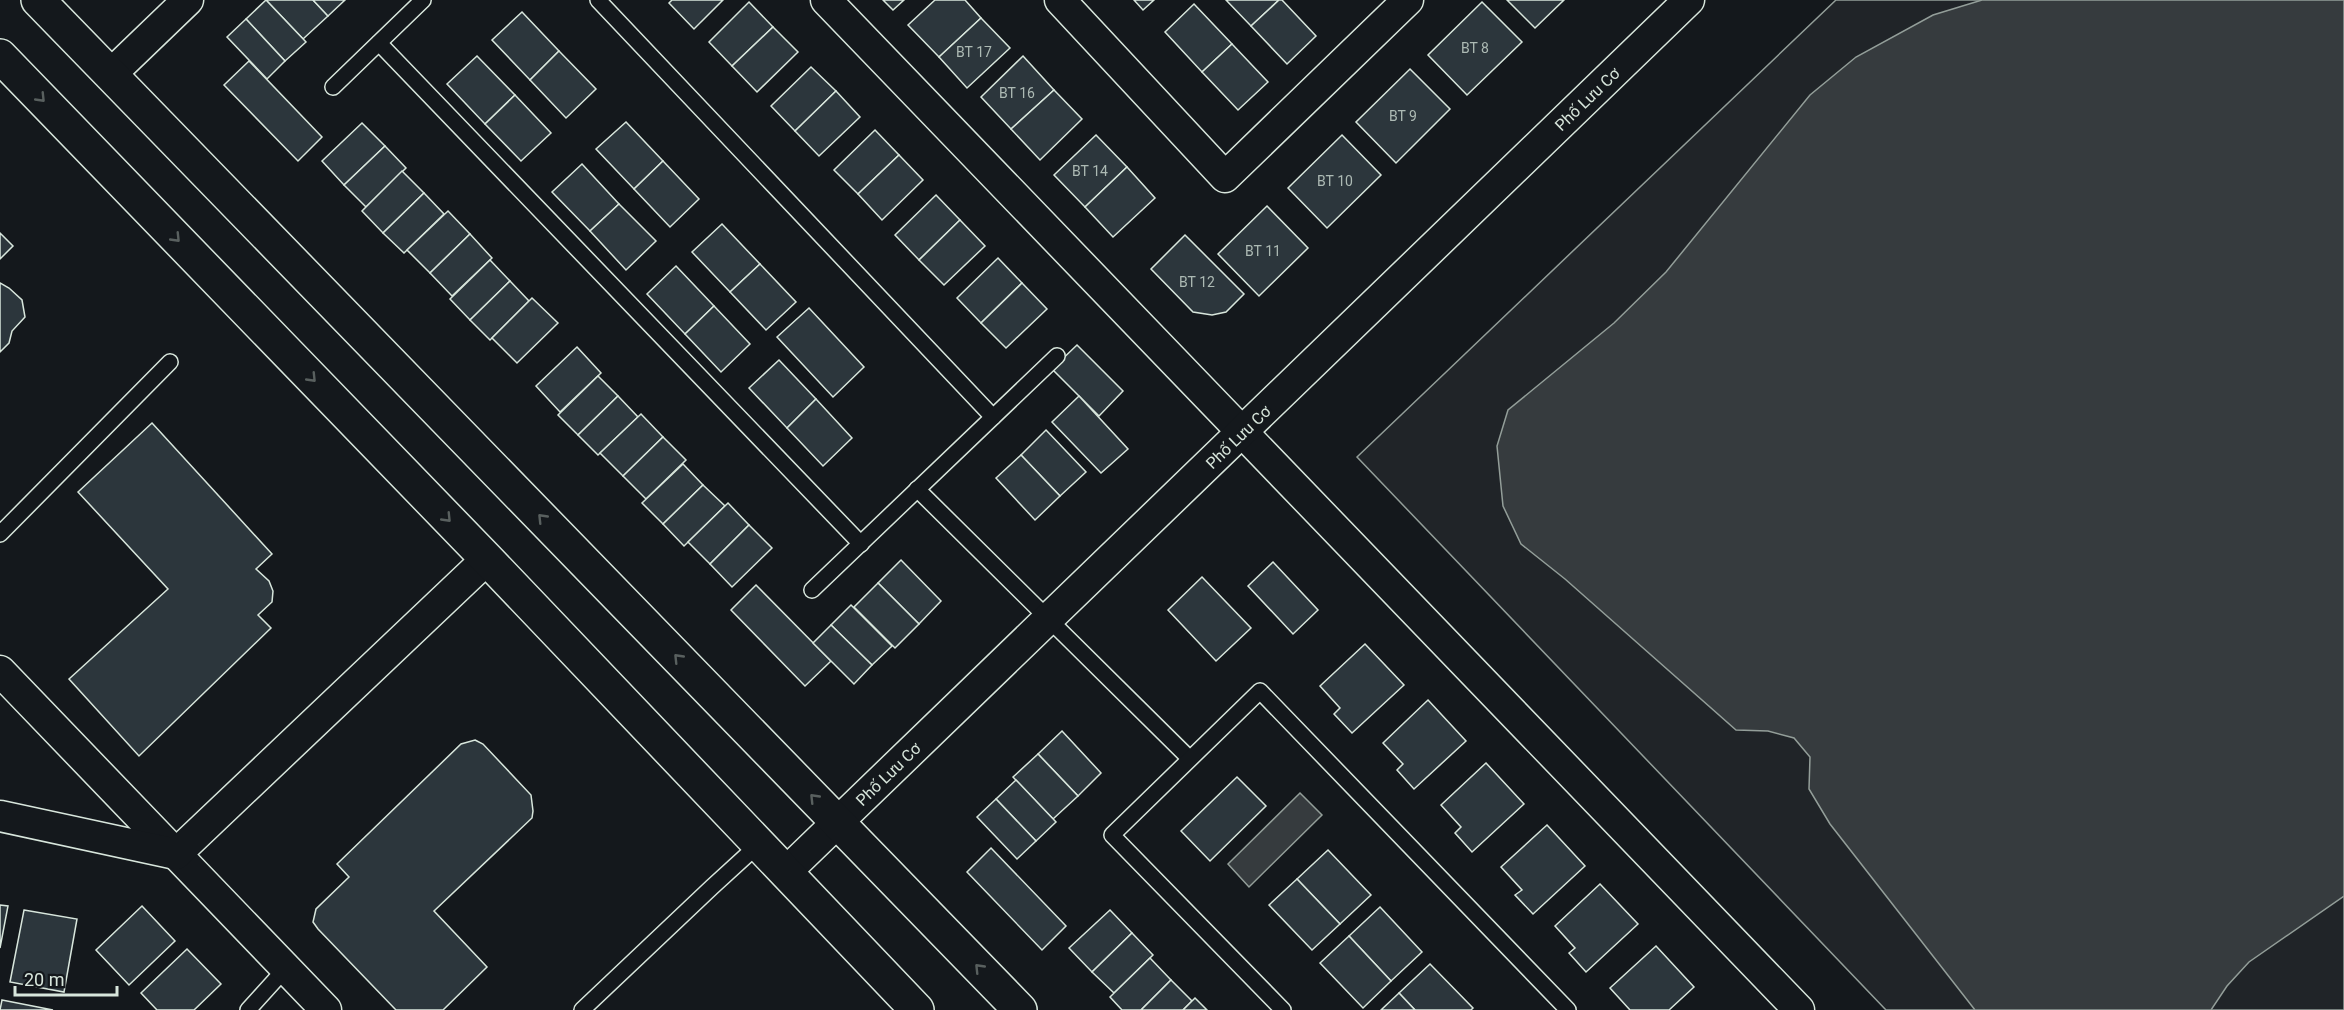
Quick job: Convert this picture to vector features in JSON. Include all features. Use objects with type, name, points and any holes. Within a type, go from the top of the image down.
[{"type":"street","points":[[38,0],[1020,1010]]},
{"type":"street","points":[[110,75],[188,0]]},
{"type":"street","points":[[826,0],[1799,1010]]},
{"type":"street","points":[[1060,0],[1225,177],[1391,5]]},
{"type":"street","name":"Phố Lưu Cơ","points":[[785,873],[1689,0]]},
{"type":"street","points":[[0,56],[487,559],[916,1010]]},
{"type":"street","points":[[177,854],[487,559]]},
{"type":"street","points":[[0,670],[326,1010]]},
{"type":"street","points":[[0,816],[177,854]]},
{"type":"lane","points":[[333,87],[423,0]]},
{"type":"lane","points":[[598,0],[993,417]]},
{"type":"lane","points":[[379,43],[861,544]]},
{"type":"lane","points":[[812,590],[1057,356]]},
{"type":"lane","points":[[0,534],[170,362]]},
{"type":"lane","points":[[917,489],[1190,758]]},
{"type":"lane","points":[[1283,1010],[1112,835],[1260,691],[1568,1010]]},
{"type":"lane","points":[[582,1010],[758,845]]},
{"type":"lane","points":[[248,1010],[286,968]]},
{"type":"shaded area","points":[[1836,0],[2344,0],[2344,1010],[1886,1010],[1357,457]]},
{"type":"shaded area","points":[[1982,0],[2344,0],[2344,896],[2249,962],[2227,986],[2211,1010],[1975,1010],[1830,824],[1809,789],[1810,757],[1794,738],[1768,731],[1736,730],[1565,579],[1521,544],[1503,506],[1497,446],[1508,410],[1614,323],[1666,272],[1810,95],[1856,57],[1933,15]]},
{"type":"shaded area","points":[[1300,793],[1322,815],[1249,887],[1228,864]]},
{"type":"building","points":[[266,0],[313,0],[328,16],[303,39]]},
{"type":"building","points":[[266,0],[306,42],[285,61],[246,19]]},
{"type":"building","points":[[313,0],[345,0],[328,16]]},
{"type":"building","points":[[672,0],[723,0],[694,29],[669,3]]},
{"type":"building","points":[[883,0],[904,0],[893,10]]},
{"type":"building","points":[[935,0],[965,0],[981,18],[939,57],[908,25]]},
{"type":"building","points":[[1134,0],[1154,0],[1143,10]]},
{"type":"building","points":[[1226,0],[1279,0],[1251,26]]},
{"type":"building","points":[[1279,0],[1282,0],[1316,36],[1287,64],[1251,26]]},
{"type":"building","points":[[1507,0],[1564,0],[1535,28]]},
{"type":"building","points":[[749,2],[773,27],[732,66],[709,42]]},
{"type":"building","points":[[1482,2],[1522,42],[1467,95],[1428,55]]},
{"type":"building","points":[[1194,4],[1232,44],[1202,72],[1165,32]]},
{"type":"building","points":[[522,12],[559,51],[530,80],[492,40]]},
{"type":"building","points":[[981,18],[1010,48],[967,88],[939,57]]},
{"type":"building","points":[[246,19],[285,61],[267,79],[227,37]]},
{"type":"building","points":[[773,27],[798,52],[757,92],[732,66]]},
{"type":"building","points":[[1232,44],[1268,82],[1238,110],[1202,72]]},
{"type":"building","points":[[559,51],[596,89],[566,118],[530,80]]},
{"type":"building","points":[[477,56],[515,95],[485,124],[447,84]]},
{"type":"building","points":[[1023,56],[1054,90],[1011,129],[981,97]]},
{"type":"building","points":[[249,61],[322,137],[298,161],[224,85]]},
{"type":"building","points":[[811,67],[836,91],[795,131],[771,106]]},
{"type":"building","points":[[1410,69],[1450,109],[1396,163],[1356,122]]},
{"type":"building","points":[[1054,90],[1082,119],[1040,160],[1011,129]]},
{"type":"building","points":[[836,91],[860,117],[819,156],[795,131]]},
{"type":"building","points":[[515,95],[551,133],[521,161],[485,124]]},
{"type":"building","points":[[626,122],[663,161],[634,189],[596,149]]},
{"type":"building","points":[[362,123],[385,146],[344,185],[322,161]]},
{"type":"building","points":[[875,130],[899,155],[858,194],[834,170]]},
{"type":"building","points":[[1096,135],[1127,167],[1085,207],[1054,175]]},
{"type":"building","points":[[1342,135],[1381,175],[1327,228],[1288,188]]},
{"type":"building","points":[[385,146],[406,168],[366,207],[344,185]]},
{"type":"building","points":[[899,155],[923,180],[882,220],[858,194]]},
{"type":"building","points":[[663,161],[699,199],[670,227],[634,189]]},
{"type":"building","points":[[582,164],[619,204],[590,231],[552,192]]},
{"type":"building","points":[[1127,167],[1155,198],[1113,237],[1085,207]]},
{"type":"building","points":[[402,171],[424,193],[383,233],[362,211]]},
{"type":"building","points":[[424,193],[444,214],[404,253],[383,233]]},
{"type":"building","points":[[936,195],[960,220],[919,260],[895,235]]},
{"type":"building","points":[[619,204],[656,241],[626,270],[590,231]]},
{"type":"building","points":[[1267,206],[1308,248],[1259,296],[1218,254]]},
{"type":"building","points":[[448,211],[470,234],[430,273],[407,250]]},
{"type":"building","points":[[960,220],[985,246],[944,285],[919,260]]},
{"type":"building","points":[[722,224],[760,264],[730,292],[692,252]]},
{"type":"building","points":[[0,233],[13,246],[0,259]]},
{"type":"building","points":[[470,234],[492,258],[452,296],[430,273]]},
{"type":"building","points":[[1185,235],[1244,294],[1226,312],[1212,315],[1193,312],[1151,269]]},
{"type":"building","points":[[998,258],[1022,283],[981,323],[957,298]]},
{"type":"building","points":[[490,260],[510,281],[470,320],[450,299]]},
{"type":"building","points":[[760,264],[796,302],[766,330],[730,292]]},
{"type":"building","points":[[676,266],[714,306],[685,334],[647,294]]},
{"type":"building","points":[[510,281],[529,301],[490,340],[470,320]]},
{"type":"building","points":[[0,283],[22,300],[25,317],[12,331],[9,343],[0,352]]},
{"type":"building","points":[[1022,283],[1047,309],[1006,348],[981,323]]},
{"type":"building","points":[[532,298],[558,323],[517,363],[492,338]]},
{"type":"building","points":[[714,306],[750,344],[721,372],[685,334]]},
{"type":"building","points":[[809,308],[864,367],[833,397],[777,337]]},
{"type":"building","points":[[1077,345],[1123,391],[1099,416],[1052,369]]},
{"type":"building","points":[[577,347],[601,373],[560,412],[536,386]]},
{"type":"building","points":[[779,360],[816,399],[787,428],[749,388]]},
{"type":"building","points":[[598,376],[618,396],[578,435],[558,415]]},
{"type":"building","points":[[618,396],[638,417],[598,455],[578,435]]},
{"type":"building","points":[[1079,396],[1128,449],[1101,473],[1052,422]]},
{"type":"building","points":[[816,399],[852,438],[823,466],[787,428]]},
{"type":"building","points":[[641,414],[663,437],[623,476],[600,453]]},
{"type":"building","points":[[152,423],[272,554],[256,569],[269,581],[273,591],[272,602],[258,615],[271,628],[139,756],[69,679],[168,589],[78,492]]},
{"type":"building","points":[[1046,430],[1086,472],[1060,496],[1021,455]]},
{"type":"building","points":[[663,437],[686,460],[646,499],[623,476]]},
{"type":"building","points":[[1021,455],[1060,496],[1035,520],[996,478]]},
{"type":"building","points":[[683,464],[703,485],[663,524],[642,503]]},
{"type":"building","points":[[703,485],[725,506],[684,546],[663,524]]},
{"type":"building","points":[[728,503],[749,525],[710,564],[688,542]]},
{"type":"building","points":[[749,525],[772,548],[732,587],[710,564]]},
{"type":"building","points":[[901,560],[941,601],[919,624],[878,583]]},
{"type":"building","points":[[1273,562],[1318,610],[1293,634],[1248,586]]},
{"type":"building","points":[[1202,577],[1251,628],[1216,661],[1168,610]]},
{"type":"building","points":[[878,583],[919,624],[895,648],[854,607]]},
{"type":"building","points":[[756,585],[831,661],[805,686],[731,610]]},
{"type":"building","points":[[851,605],[892,646],[872,665],[831,625]]},
{"type":"building","points":[[831,625],[872,665],[854,684],[813,643]]},
{"type":"building","points":[[1365,644],[1404,685],[1352,733],[1334,714],[1340,708],[1320,686]]},
{"type":"building","points":[[1428,700],[1466,741],[1414,789],[1397,770],[1403,764],[1383,743]]},
{"type":"building","points":[[1062,731],[1101,773],[1078,796],[1038,754]]},
{"type":"building","points":[[475,740],[483,744],[531,795],[532,818],[434,911],[487,967],[443,1010],[396,1010],[318,929],[313,922],[316,909],[349,877],[337,864],[461,744]]},
{"type":"building","points":[[1038,754],[1078,796],[1053,819],[1013,777]]},
{"type":"building","points":[[1486,763],[1524,804],[1472,852],[1455,833],[1461,827],[1441,805]]},
{"type":"building","points":[[1237,777],[1266,806],[1210,861],[1181,831]]},
{"type":"building","points":[[1016,780],[1056,822],[1036,841],[996,799]]},
{"type":"building","points":[[996,799],[1036,841],[1017,859],[977,817]]},
{"type":"building","points":[[1547,825],[1585,866],[1533,914],[1515,895],[1522,890],[1501,867]]},
{"type":"building","points":[[991,848],[1066,926],[1042,950],[967,872]]},
{"type":"building","points":[[1328,850],[1371,895],[1340,924],[1297,879]]},
{"type":"building","points":[[1297,879],[1340,924],[1312,950],[1269,905]]},
{"type":"building","points":[[1600,884],[1638,924],[1586,972],[1569,953],[1575,948],[1555,926]]},
{"type":"building","points":[[0,905],[8,906],[0,948]]},
{"type":"building","points":[[142,906],[175,941],[129,985],[96,950]]},
{"type":"building","points":[[1380,907],[1422,952],[1391,981],[1349,936]]},
{"type":"building","points":[[24,910],[77,919],[64,992],[10,982]]},
{"type":"building","points":[[1110,910],[1132,933],[1092,972],[1069,948]]},
{"type":"building","points":[[1132,933],[1153,955],[1114,993],[1092,972]]},
{"type":"building","points":[[1349,936],[1391,981],[1363,1008],[1320,963]]},
{"type":"building","points":[[1656,946],[1694,987],[1669,1010],[1630,1010],[1610,988]]},
{"type":"building","points":[[187,949],[221,984],[194,1010],[157,1010],[141,993]]},
{"type":"building","points":[[1150,958],[1171,980],[1141,1010],[1122,1010],[1110,997]]},
{"type":"building","points":[[1430,964],[1473,1008],[1471,1010],[1415,1010],[1399,993]]},
{"type":"building","points":[[1171,980],[1192,1001],[1183,1010],[1141,1010]]},
{"type":"building","points":[[1399,993],[1415,1010],[1381,1010]]},
{"type":"building","points":[[1195,998],[1207,1010],[1183,1010]]},
{"type":"building","points":[[2,1000],[53,1010],[0,1010]]}]
